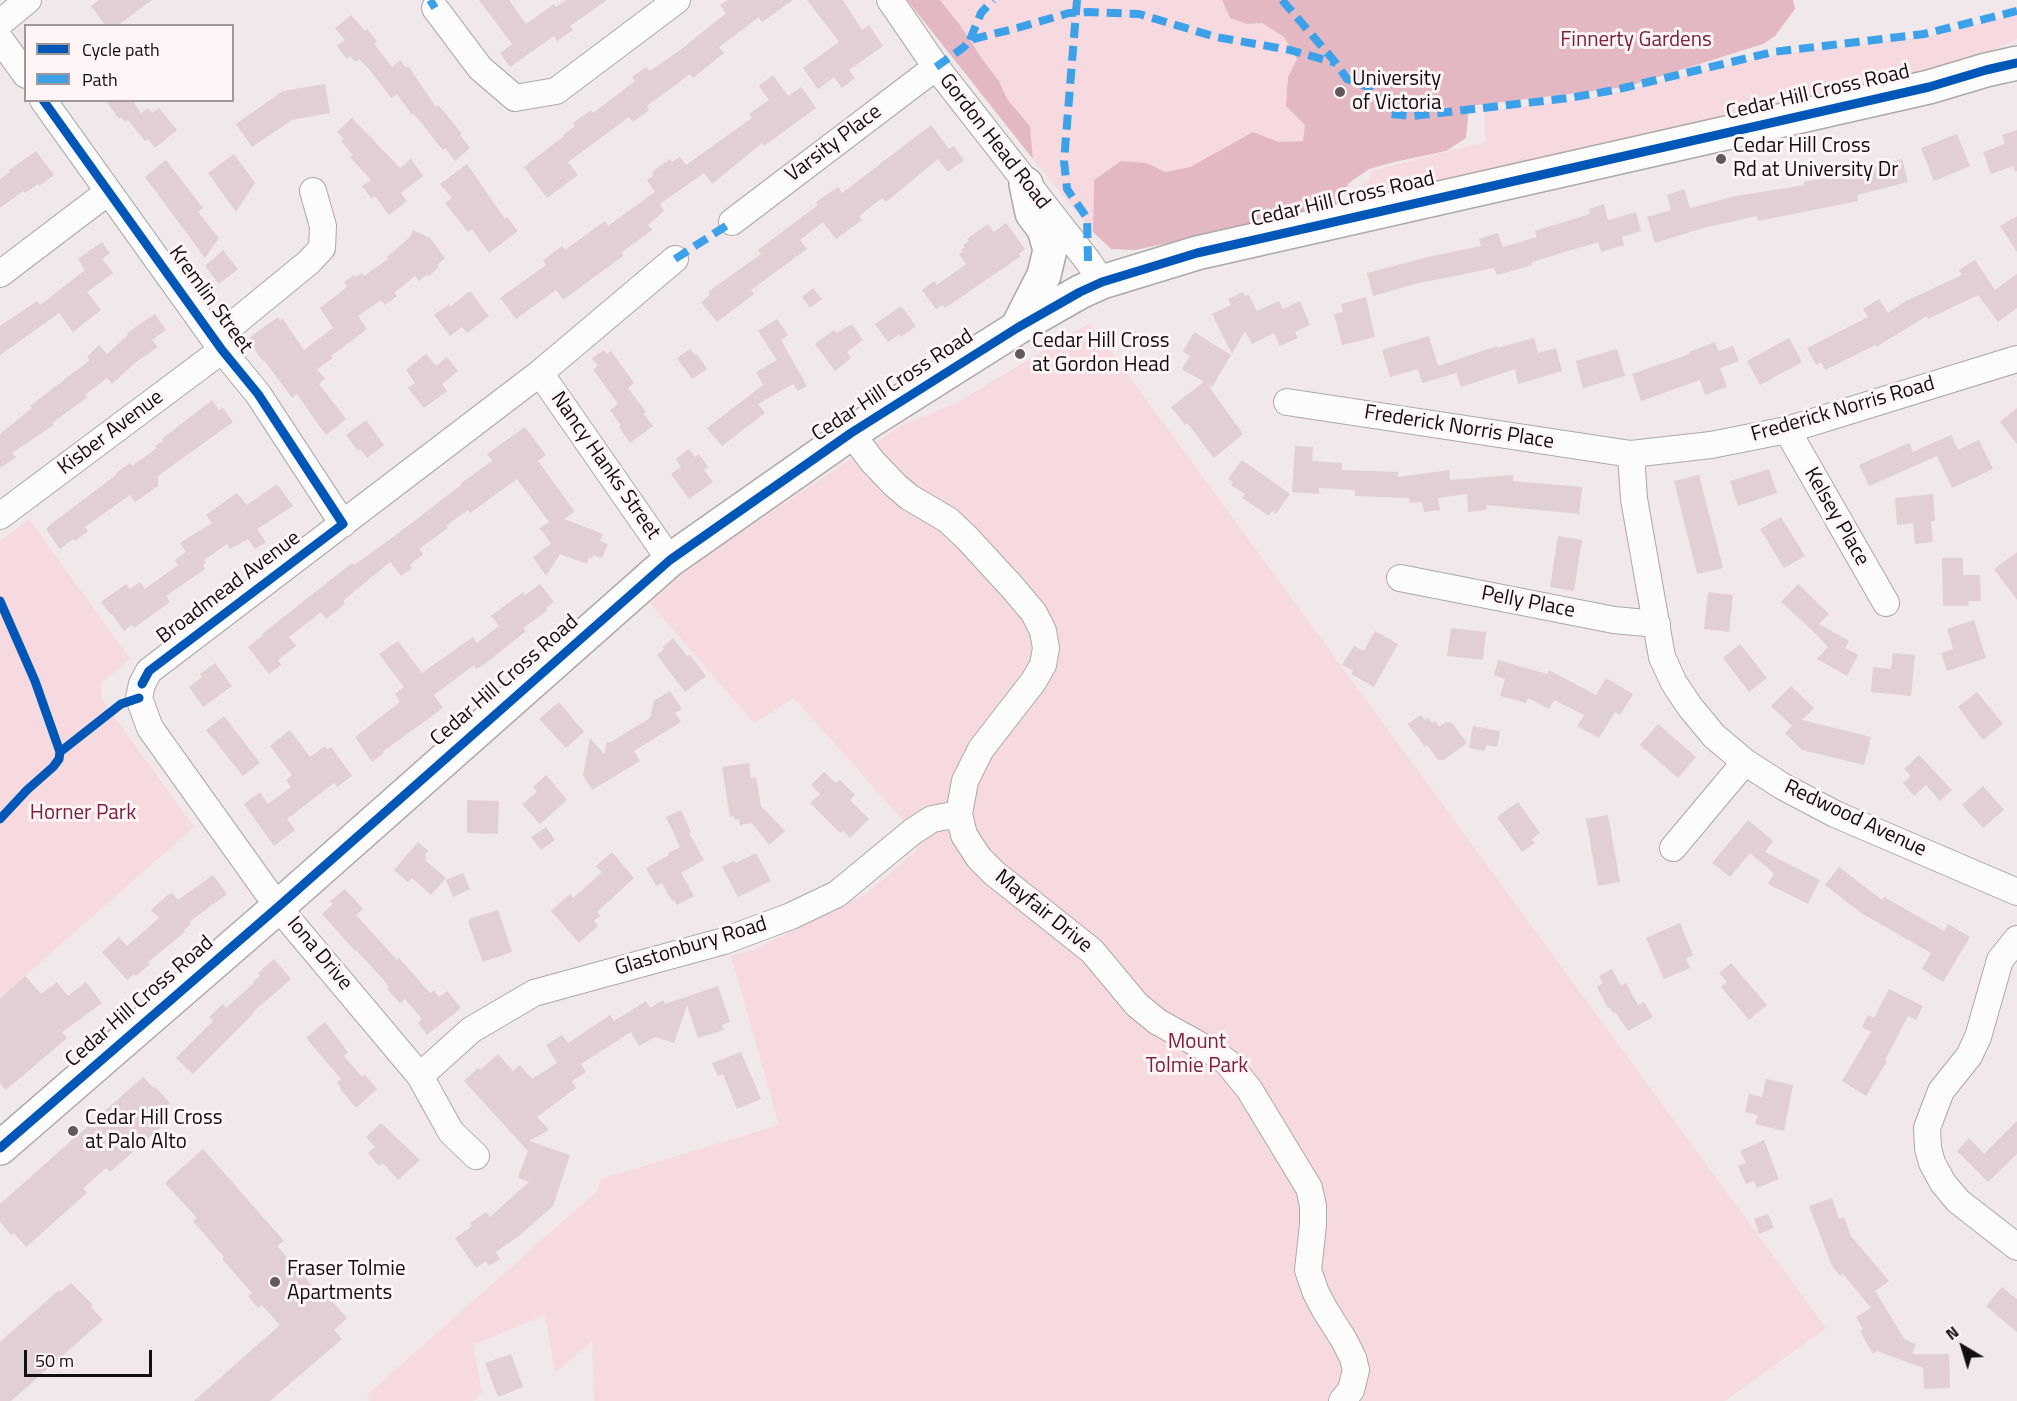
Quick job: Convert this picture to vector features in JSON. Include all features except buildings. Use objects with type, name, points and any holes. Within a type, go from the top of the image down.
[{"type":"main road","points":[[1986,70],[2017,47]]},
{"type":"main road","name":"Cedar Hill Cross Road","points":[[0,1148],[278,907],[670,560],[850,433],[1017,328],[1080,292],[1102,282],[1197,253],[1246,241],[1929,87],[2017,63]]},
{"type":"main road","points":[[1017,328],[1044,275],[1050,250],[1044,229],[1032,213],[1026,184]]},
{"type":"street","points":[[0,23],[28,0]]},
{"type":"street","points":[[435,8],[480,68],[515,98],[556,91],[677,0]]},
{"type":"street","name":"Gordon Head Road","points":[[890,0],[936,67],[1102,282]]},
{"type":"street","points":[[0,39],[24,72]]},
{"type":"street","name":"Varsity Place","points":[[732,222],[936,67]]},
{"type":"street","name":"Kremlin Street","points":[[45,102],[219,345],[258,394],[343,524]]},
{"type":"street","name":"Kisber Avenue","points":[[0,516],[219,345],[309,262],[322,248],[323,226],[313,191]]},
{"type":"street","points":[[0,274],[108,192]]},
{"type":"street","name":"Broadmead Avenue","points":[[142,684],[149,672],[540,373],[675,259]]},
{"type":"street","name":"Frederick Norris Road","points":[[1631,454],[1711,445],[1787,430],[2017,359]]},
{"type":"street","name":"Nancy Hanks Street","points":[[540,373],[670,560]]},
{"type":"street","name":"Frederick Norris Place","points":[[1287,402],[1631,454]]},
{"type":"street","name":"Kelsey Place","points":[[1787,430],[1886,603]]},
{"type":"street","name":"Mayfair Drive","points":[[850,433],[895,485],[909,497],[948,520],[967,538],[1034,613],[1043,630],[1046,648],[1043,665],[1033,682],[981,749],[964,781],[959,814],[964,836],[979,858],[994,873],[1092,951],[1137,1005],[1158,1022],[1221,1058],[1250,1089],[1309,1188],[1313,1206],[1313,1225],[1308,1270],[1316,1293],[1344,1340],[1356,1370],[1351,1390],[1342,1401]]},
{"type":"street","name":"Redwood Avenue","points":[[1631,454],[1634,499],[1662,657],[1674,683],[1714,736],[1745,762],[1782,786],[1834,814],[2017,892]]},
{"type":"street","name":"Pelly Place","points":[[1400,578],[1614,620],[1657,624]]},
{"type":"street","name":"Iona Drive","points":[[142,684],[140,698],[150,728],[278,907],[420,1076],[451,1132],[476,1156]]},
{"type":"street","points":[[1673,848],[1745,762]]},
{"type":"street","name":"Glastonbury Road","points":[[420,1076],[471,1030],[534,993],[724,941],[791,916],[837,894],[912,832],[932,819],[959,814]]},
{"type":"street","points":[[2017,939],[2000,960],[1978,1036],[1969,1056],[1941,1091],[1927,1128],[1928,1148],[1932,1163],[1943,1183],[1959,1201],[2017,1247]]},
{"type":"green space","points":[[907,0],[940,0],[960,25],[999,81],[1007,99],[1030,126],[1033,159]]},
{"type":"green space","points":[[940,0],[1222,0],[1230,18],[1247,24],[1262,23],[1284,37],[1297,59],[1288,77],[1305,125],[1303,142],[1279,142],[1253,132],[1190,167],[1165,172],[1147,163],[1094,180],[1093,232],[1033,159],[1030,126],[1007,99],[999,81]]},
{"type":"green space","name":"Finnerty Gardens","points":[[1222,0],[1793,0],[1795,9],[1775,36],[1763,44],[1626,87],[1469,106],[1466,138],[1446,151],[1369,169],[1349,183],[1337,207],[1135,250],[1111,249],[1093,232],[1094,180],[1121,161],[1147,163],[1165,172],[1190,167],[1253,132],[1279,142],[1303,141],[1305,125],[1286,106],[1288,77],[1297,59],[1284,37],[1262,23],[1247,24],[1230,18]]},
{"type":"green space","points":[[2017,14],[2017,39],[1974,59],[1357,203],[1361,186],[1369,182],[1371,171],[1485,142],[1485,111],[1592,98],[1772,55],[1930,36]]},
{"type":"green space","name":"Mount Tolmie Park","points":[[1090,323],[1826,1328],[1725,1401],[594,1401],[592,1341],[555,1373],[545,1315],[473,1345],[482,1392],[473,1401],[370,1401],[367,1395],[597,1191],[601,1179],[779,1125],[731,956],[753,950],[866,894],[917,850],[903,820],[794,698],[754,723],[650,603],[695,563],[902,425],[956,403]]},
{"type":"green space","name":"Horner Park","points":[[29,519],[130,659],[101,683],[101,698],[194,827],[0,998],[0,541]]},
{"type":"marked path","points":[[430,0],[435,8]]},
{"type":"marked path","points":[[970,40],[981,13],[993,0]]},
{"type":"marked path","points":[[1077,0],[1064,161],[1067,189],[1087,218],[1088,261]]},
{"type":"marked path","points":[[1282,0],[1347,79],[1368,87],[1391,114],[1413,116],[1569,98],[1615,90],[1773,52],[1924,34],[2017,11]]},
{"type":"marked path","points":[[936,67],[970,40],[1069,13],[1088,12],[1139,14],[1216,37],[1290,50],[1336,63]]},
{"type":"marked path","points":[[675,259],[732,222]]},
{"type":"cycle path","points":[[0,1148],[278,907],[670,560],[851,433],[1017,328],[1080,292],[1102,282],[1197,253],[1929,87],[2017,63]]},
{"type":"cycle path","points":[[44,102],[222,350],[258,394],[343,524],[149,671],[142,684]]},
{"type":"cycle path","points":[[0,601],[35,681],[60,752]]},
{"type":"cycle path","points":[[0,819],[53,767],[59,759],[60,752],[121,704],[139,698]]},
{"type":"place","name":"University of Victoria","points":[[1340,92]]},
{"type":"place","name":"Cedar Hill Cross Rd at University Dr","points":[[1721,159]]},
{"type":"place","name":"Cedar Hill Cross at Gordon Head","points":[[1020,354]]},
{"type":"place","name":"Cedar Hill Cross at Palo Alto","points":[[73,1131]]},
{"type":"place","name":"Fraser Tolmie Apartments","points":[[275,1282]]}]
